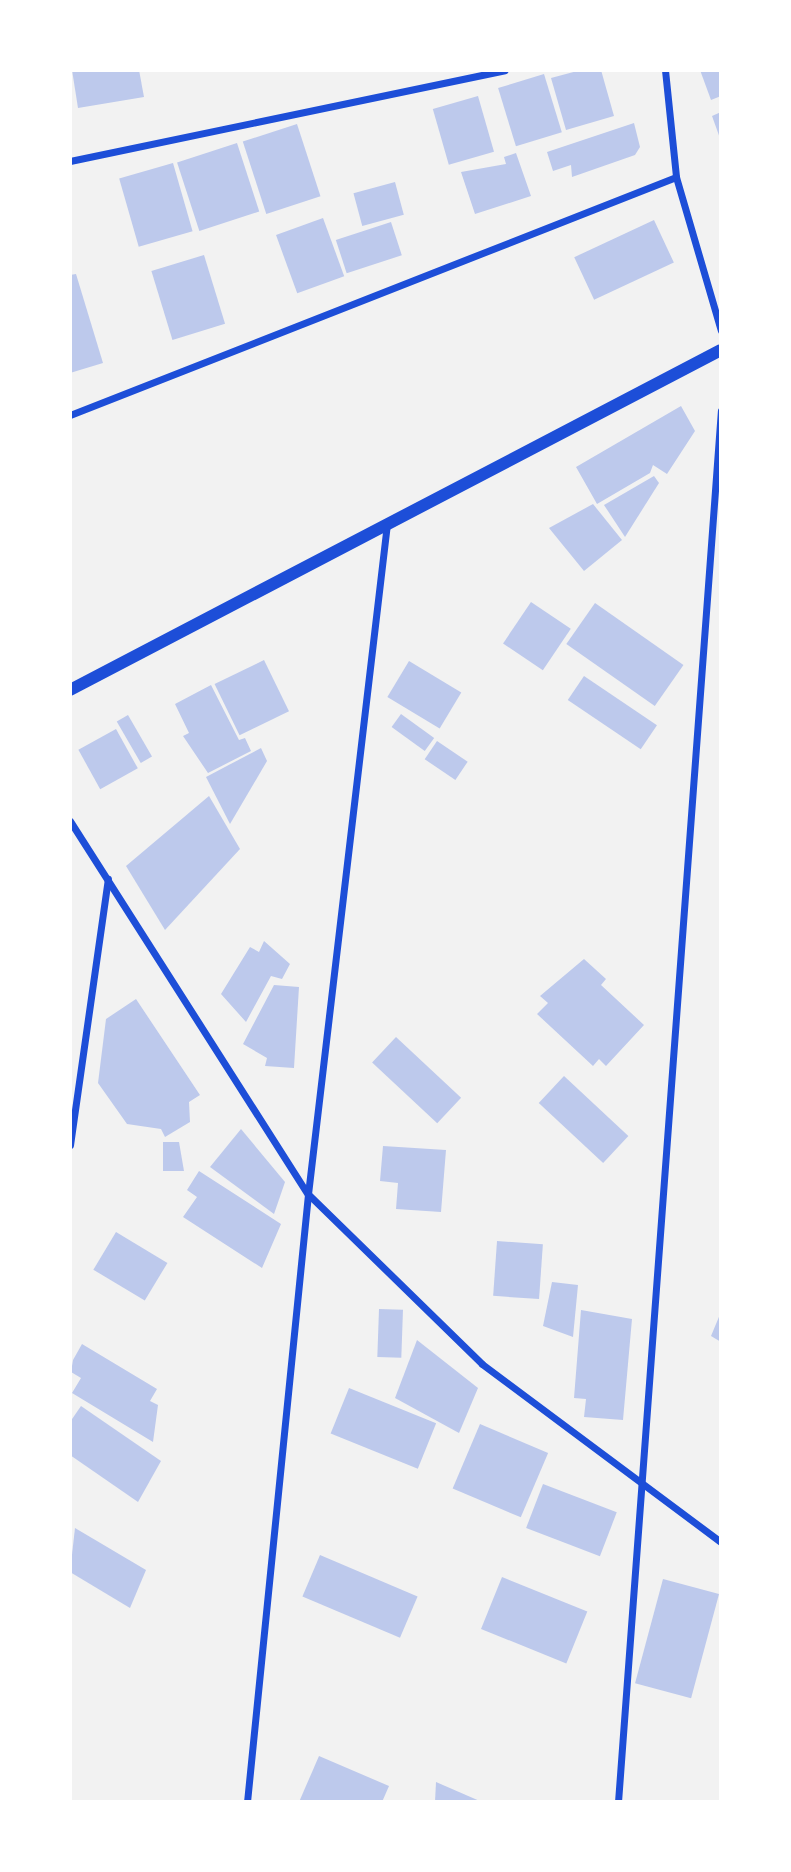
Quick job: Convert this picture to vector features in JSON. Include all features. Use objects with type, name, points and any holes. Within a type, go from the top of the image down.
[{"type":"street","points":[[70,161],[505,70]]},
{"type":"street","points":[[665,70],[676,177],[721,331]]},
{"type":"street","points":[[70,415],[676,177]]},
{"type":"street","points":[[70,691],[721,350]]},
{"type":"street","points":[[618,1802],[721,411]]},
{"type":"street","points":[[247,1802],[308,1195],[387,524]]},
{"type":"street","points":[[70,821],[308,1195],[482,1364],[641,1488],[721,1542]]},
{"type":"street","points":[[70,1145],[108,878]]},
{"type":"building","points":[[72,70],[139,70],[144,97],[78,108]]},
{"type":"building","points":[[581,70],[601,70],[614,116],[566,130],[551,78]]},
{"type":"building","points":[[700,70],[721,70],[721,96],[711,100]]},
{"type":"building","points":[[544,74],[562,132],[516,146],[498,88]]},
{"type":"building","points":[[478,96],[494,152],[449,165],[433,109]]},
{"type":"building","points":[[721,112],[721,141],[712,116]]},
{"type":"building","points":[[634,123],[640,147],[635,155],[572,177],[571,165],[553,171],[547,152]]},
{"type":"building","points":[[297,124],[320,196],[266,214],[243,142]]},
{"type":"building","points":[[237,143],[259,211],[199,231],[177,162]]},
{"type":"building","points":[[516,153],[531,196],[475,214],[461,172],[506,164],[504,157]]},
{"type":"building","points":[[173,163],[193,231],[139,247],[119,178]]},
{"type":"building","points":[[395,182],[404,215],[362,226],[353,193]]},
{"type":"building","points":[[323,218],[344,276],[297,293],[276,235]]},
{"type":"building","points":[[654,220],[674,263],[594,300],[574,257]]},
{"type":"building","points":[[391,222],[402,255],[347,273],[336,240]]},
{"type":"building","points":[[204,255],[225,324],[172,340],[151,271]]},
{"type":"building","points":[[76,274],[103,363],[70,373],[70,275]]},
{"type":"building","points":[[681,406],[695,431],[667,474],[653,465],[650,473],[597,504],[576,467]]},
{"type":"building","points":[[654,476],[659,483],[625,537],[604,505]]},
{"type":"building","points":[[593,504],[622,540],[584,571],[549,528]]},
{"type":"building","points":[[531,602],[571,629],[543,670],[503,643]]},
{"type":"building","points":[[595,603],[683,665],[655,706],[566,644]]},
{"type":"building","points":[[264,660],[289,711],[240,735],[215,684]]},
{"type":"building","points":[[409,661],[461,692],[440,728],[387,697]]},
{"type":"building","points":[[584,676],[657,725],[641,749],[568,700]]},
{"type":"building","points":[[211,685],[239,740],[245,738],[251,751],[208,773],[183,736],[189,733],[175,704]]},
{"type":"building","points":[[401,714],[434,738],[425,751],[392,727]]},
{"type":"building","points":[[128,715],[152,757],[141,763],[117,722]]},
{"type":"building","points":[[116,729],[138,768],[100,789],[78,750]]},
{"type":"building","points":[[437,741],[468,762],[455,780],[425,759]]},
{"type":"building","points":[[261,748],[267,761],[230,824],[206,777]]},
{"type":"building","points":[[209,796],[240,849],[165,930],[126,866]]},
{"type":"building","points":[[264,941],[290,964],[282,979],[271,976],[246,1022],[221,994],[250,947],[259,952]]},
{"type":"building","points":[[584,959],[606,979],[601,985],[644,1025],[606,1066],[599,1059],[593,1066],[537,1014],[548,1003],[540,996]]},
{"type":"building","points":[[274,985],[299,987],[294,1068],[265,1066],[267,1058],[243,1044]]},
{"type":"building","points":[[136,999],[200,1095],[189,1102],[190,1122],[165,1137],[161,1129],[127,1124],[98,1083],[106,1019]]},
{"type":"building","points":[[396,1037],[461,1098],[437,1123],[372,1063]]},
{"type":"building","points":[[564,1076],[628,1136],[603,1163],[539,1103]]},
{"type":"building","points":[[241,1129],[285,1182],[274,1214],[210,1167]]},
{"type":"building","points":[[163,1142],[179,1142],[184,1171],[163,1171]]},
{"type":"building","points":[[383,1146],[446,1150],[441,1212],[396,1209],[398,1183],[380,1181]]},
{"type":"building","points":[[199,1171],[281,1224],[262,1268],[183,1217],[197,1197],[187,1190]]},
{"type":"building","points":[[116,1232],[167,1263],[145,1301],[93,1270]]},
{"type":"building","points":[[497,1241],[543,1244],[539,1299],[493,1296]]},
{"type":"building","points":[[552,1282],[578,1285],[573,1337],[543,1326]]},
{"type":"building","points":[[379,1309],[403,1310],[401,1358],[377,1357]]},
{"type":"building","points":[[581,1310],[632,1319],[623,1420],[584,1417],[586,1399],[574,1398]]},
{"type":"building","points":[[721,1312],[721,1342],[711,1336]]},
{"type":"building","points":[[417,1340],[478,1388],[459,1433],[395,1398]]},
{"type":"building","points":[[82,1344],[157,1389],[150,1401],[158,1405],[153,1442],[72,1393],[81,1378],[71,1372],[73,1360]]},
{"type":"building","points":[[349,1388],[436,1423],[418,1469],[331,1433]]},
{"type":"building","points":[[81,1406],[161,1461],[138,1502],[70,1455],[70,1422]]},
{"type":"building","points":[[480,1424],[548,1453],[521,1517],[453,1488]]},
{"type":"building","points":[[543,1484],[617,1512],[600,1556],[526,1528]]},
{"type":"building","points":[[75,1528],[146,1570],[130,1608],[70,1572]]},
{"type":"building","points":[[320,1555],[418,1596],[400,1638],[302,1596]]},
{"type":"building","points":[[502,1577],[587,1611],[566,1663],[481,1629]]},
{"type":"building","points":[[663,1579],[719,1594],[691,1698],[635,1683]]},
{"type":"building","points":[[319,1756],[389,1786],[382,1802],[299,1802]]},
{"type":"building","points":[[436,1782],[482,1802],[435,1802]]}]
